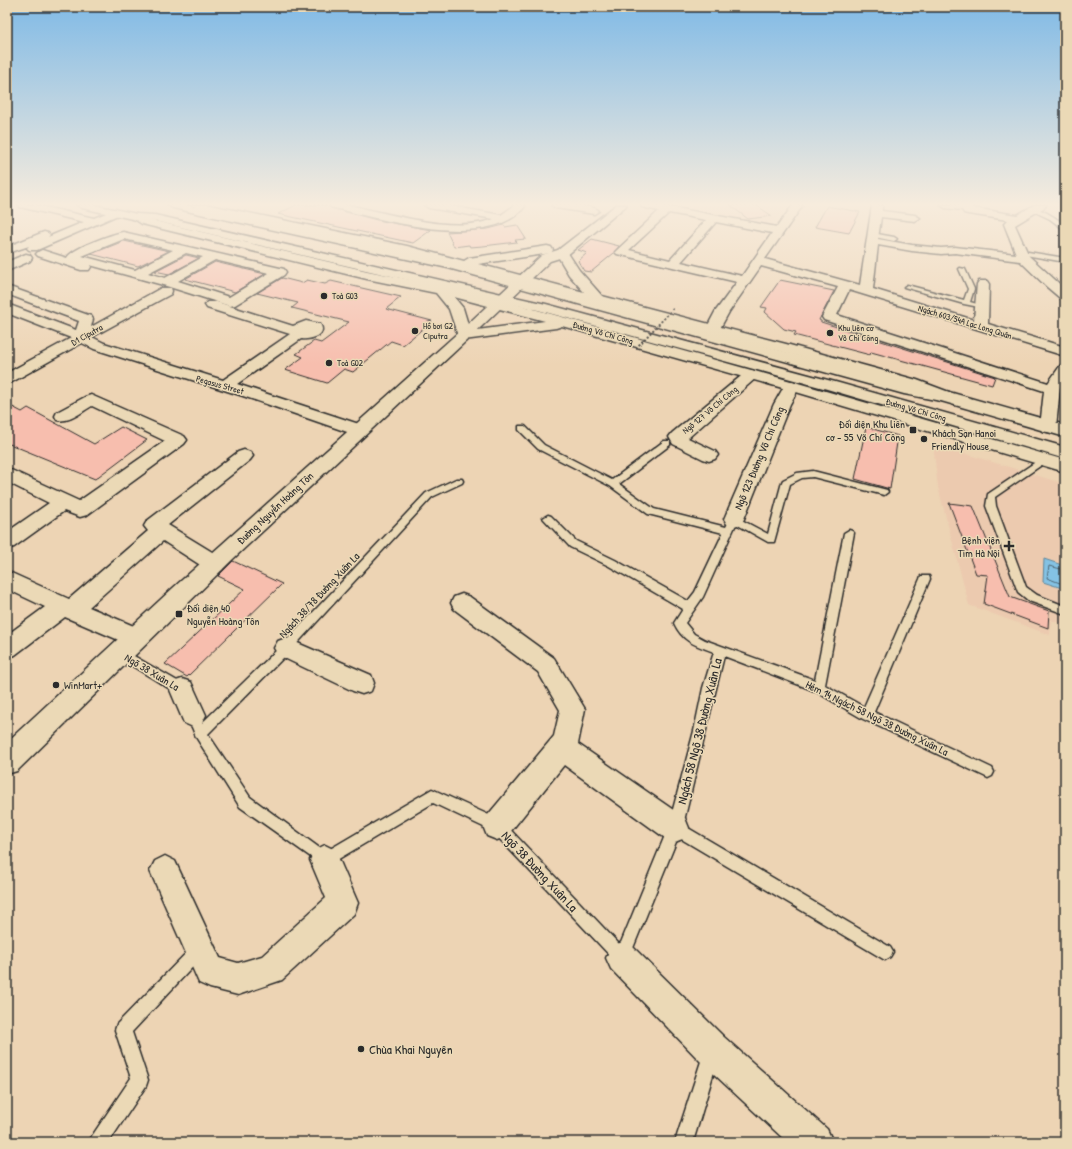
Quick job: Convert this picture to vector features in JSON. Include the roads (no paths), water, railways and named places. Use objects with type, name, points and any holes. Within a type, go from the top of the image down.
[{"type":"main road","name":"Đường Võ Chí Công","points":[[296,259],[367,275],[501,301]]},
{"type":"main road","name":"Đường Võ Chí Công","points":[[324,259],[501,301],[826,384],[1065,453]]},
{"type":"main road","name":"Đường Võ Chí Công","points":[[422,259],[491,274]]},
{"type":"main road","name":"Đường Võ Chí Công","points":[[440,259],[520,283],[910,391],[942,396]]},
{"type":"main road","points":[[461,264],[499,259]]},
{"type":"main road","name":"Đường Nguyễn Hoàng Tôn","points":[[7,761],[135,637],[359,430],[464,336],[544,259]]},
{"type":"main road","points":[[560,259],[574,272],[597,299]]},
{"type":"main road","name":"Đường Võ Chí Công","points":[[520,283],[552,288],[713,329],[911,383],[942,396],[1065,431]]},
{"type":"main road","points":[[441,290],[456,308],[464,336],[548,324],[569,324]]},
{"type":"main road","name":"Đường Võ Chí Công","points":[[542,312],[569,324],[792,386],[1065,466]]},
{"type":"street","points":[[7,267],[16,259]]},
{"type":"street","points":[[70,259],[167,287],[230,302],[280,272],[224,259]]},
{"type":"street","points":[[78,259],[137,274],[167,287],[297,333],[225,386]]},
{"type":"street","points":[[137,274],[167,259]]},
{"type":"street","name":"D1 Ciputra","points":[[7,379],[81,338],[167,287],[210,259]]},
{"type":"street","points":[[238,262],[244,259]]},
{"type":"street","points":[[650,259],[745,280]]},
{"type":"street","points":[[673,264],[678,259]]},
{"type":"street","points":[[866,291],[870,259]]},
{"type":"street","points":[[1026,259],[1051,284],[1065,295]]},
{"type":"street","points":[[713,329],[722,312],[758,261]]},
{"type":"street","name":"Ngách 603/54A Lạc Long Quân","points":[[758,261],[866,291],[1065,352]]},
{"type":"street","points":[[981,326],[983,284]]},
{"type":"street","points":[[845,286],[829,317],[1052,389]]},
{"type":"street","points":[[7,290],[86,319],[81,338]]},
{"type":"street","name":"Pegasus Street","points":[[7,308],[99,346],[359,430]]},
{"type":"street","points":[[7,323],[24,315]]},
{"type":"street","points":[[1048,427],[1052,389],[1064,372]]},
{"type":"street","name":"Ngõ 127 Võ Chí Công","points":[[709,456],[679,440],[678,437],[751,375]]},
{"type":"street","name":"Ngõ 123 Đường Võ Chí Công","points":[[731,525],[782,404],[792,386]]},
{"type":"street","points":[[7,474],[80,510],[178,440],[91,400],[63,416]]},
{"type":"street","points":[[215,564],[154,526],[244,456]]},
{"type":"street","points":[[7,542],[63,502]]},
{"type":"street","points":[[7,648],[67,608],[161,531]]},
{"type":"street","points":[[7,579],[67,608],[135,637]]},
{"type":"street","points":[[462,603],[546,666],[573,709],[566,742],[497,826]]},
{"type":"street","points":[[286,648],[362,683]]},
{"type":"street","name":"Ngõ 38 Xuân La","points":[[182,690],[197,724]]},
{"type":"street","points":[[561,748],[675,828]]},
{"type":"street","points":[[165,871],[210,972],[238,979],[271,969],[343,903],[325,860]]},
{"type":"street","name":"Ngõ 38 Đường Xuân La","points":[[622,958],[712,1049],[814,1142]]},
{"type":"lane","points":[[1053,259],[1065,260]]},
{"type":"lane","points":[[962,269],[971,289],[966,303]]},
{"type":"lane","points":[[907,287],[982,307]]},
{"type":"lane","points":[[522,428],[541,447],[613,484],[651,512],[731,525],[770,540],[786,482],[800,475],[813,474],[884,492]]},
{"type":"lane","points":[[613,484],[667,443]]},
{"type":"lane","points":[[1043,460],[991,496],[991,506],[1022,589],[1033,598],[1065,610]]},
{"type":"lane","name":"Ngách 38/78 Đường Xuân La","points":[[197,724],[286,648],[429,495],[459,482]]},
{"type":"lane","points":[[548,518],[573,544],[612,563],[689,607]]},
{"type":"lane","name":"Ngách 58 Ngõ 38 Đường Xuân La","points":[[622,958],[675,828],[700,731],[709,688],[720,650],[689,638],[682,631],[679,623],[699,594],[731,525]]},
{"type":"lane","points":[[819,687],[850,533]]},
{"type":"lane","points":[[867,715],[925,579]]},
{"type":"lane","name":"Hẻm 14 Ngách 58 Ngõ 38 Đường Xuân La","points":[[720,650],[819,687],[867,715],[988,772]]},
{"type":"lane","name":"Ngõ 38 Xuân La","points":[[119,653],[182,690]]},
{"type":"lane","points":[[197,724],[245,802],[325,860]]},
{"type":"lane","name":"Ngõ 38 Đường Xuân La","points":[[325,860],[432,796],[497,826],[622,958]]},
{"type":"lane","points":[[675,828],[885,952]]},
{"type":"lane","points":[[98,1142],[140,1080],[123,1030],[199,949]]},
{"type":"lane","points":[[684,1142],[712,1049]]},
{"type":"water","points":[[1044,559],[1065,566],[1065,589],[1043,582]]},
{"type":"place","name":"Toà G03","points":[[324,296]]},
{"type":"place","name":"Hồ bơi G2 Ciputra","points":[[415,331]]},
{"type":"place","name":"Khu liên cơ Võ Chí Công","points":[[830,333]]},
{"type":"place","name":"Toà G02","points":[[329,363]]},
{"type":"place","name":"Đối diện Khu liên cơ - 55 Võ Chí Công","points":[[913,430]]},
{"type":"place","name":"Khách Sạn Hanoi Friendly House","points":[[924,439]]},
{"type":"place","name":"Bệnh viện Tim Hà Nội","points":[[1009,546]]},
{"type":"place","name":"Đối diện 40 Nguyễn Hoàng Tôn","points":[[179,614]]},
{"type":"place","name":"WinMart+","points":[[56,685]]},
{"type":"place","name":"Chùa Khai Nguyên","points":[[361,1049]]}]
